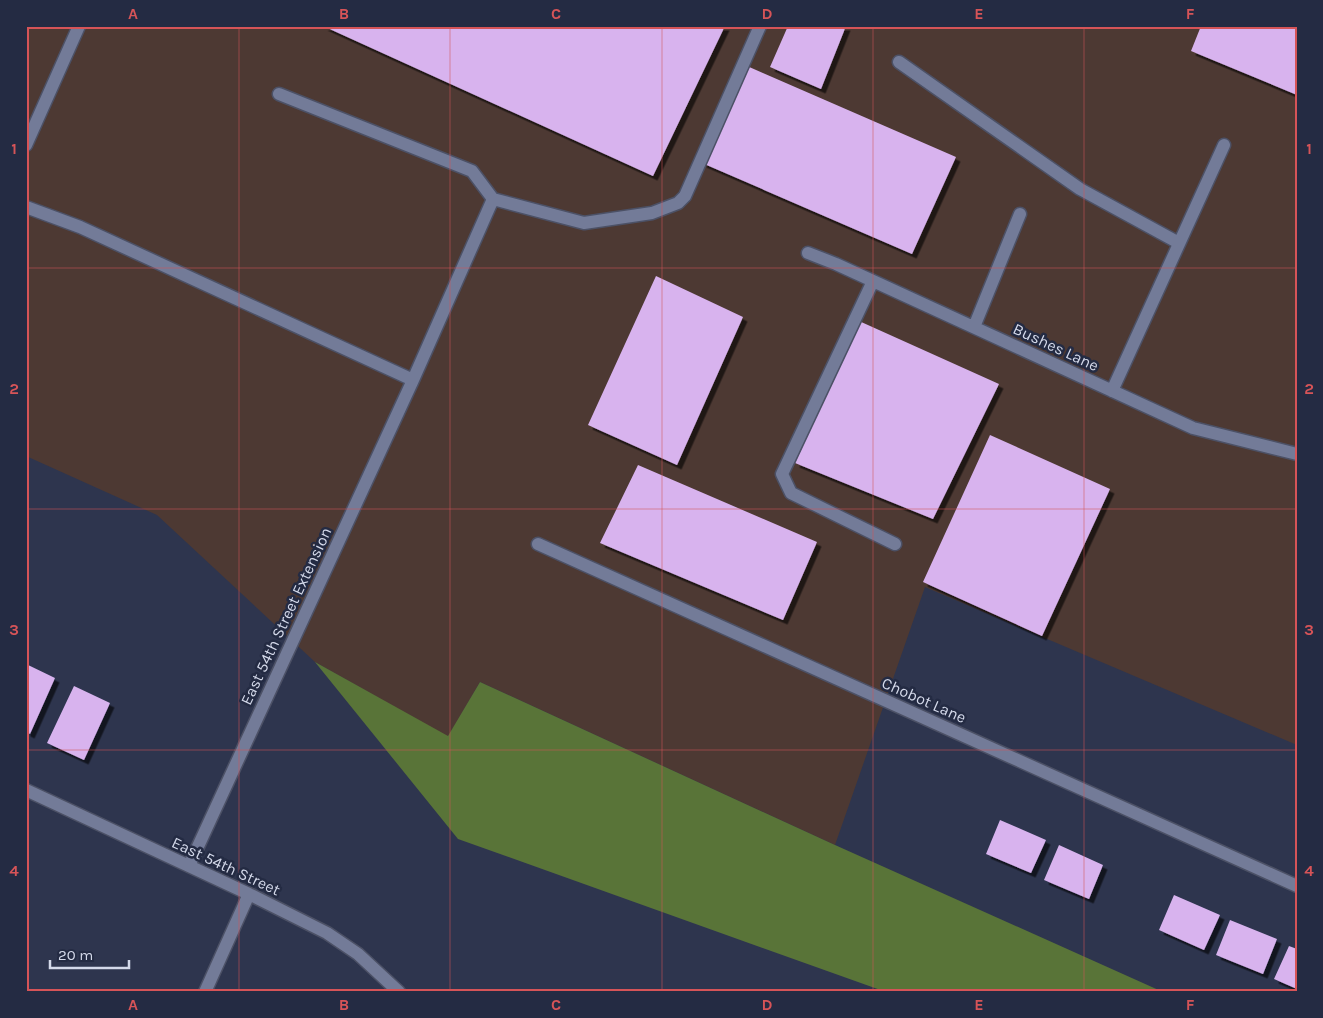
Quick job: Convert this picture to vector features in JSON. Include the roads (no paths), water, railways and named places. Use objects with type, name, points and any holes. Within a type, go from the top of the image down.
[{"type":"street","points":[[26,145],[79,26]]},
{"type":"street","points":[[278,94],[472,171],[493,200],[584,223],[652,213],[678,203],[684,196],[760,26]]},
{"type":"street","points":[[899,62],[1080,189],[1179,243]]},
{"type":"street","points":[[1112,391],[1224,144]]},
{"type":"street","name":"East 54th Street Extension","points":[[189,866],[413,380],[493,200]]},
{"type":"street","points":[[26,207],[80,227],[413,380]]},
{"type":"street","points":[[974,327],[1020,214]]},
{"type":"street","name":"Bushes Lane","points":[[808,253],[836,264],[1193,428],[1297,454]]},
{"type":"street","points":[[873,281],[782,474],[791,493],[895,544]]},
{"type":"street","name":"Chobot Lane","points":[[538,544],[1297,886]]},
{"type":"street","name":"East 54th Street","points":[[26,790],[328,932],[358,954],[400,992]]},
{"type":"street","points":[[205,992],[249,894]]}]
